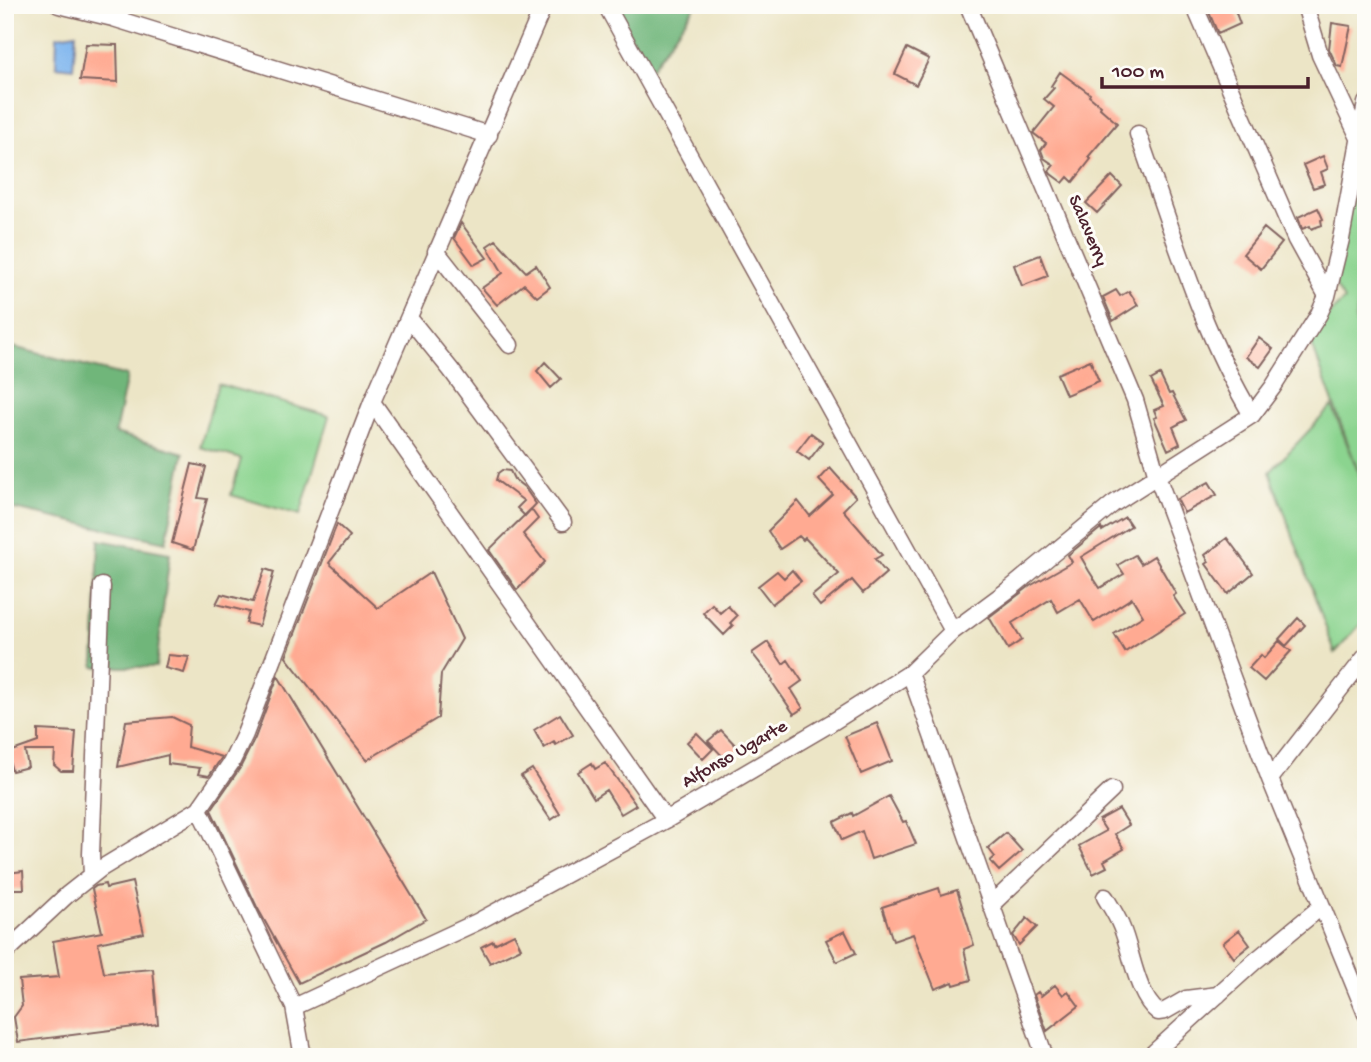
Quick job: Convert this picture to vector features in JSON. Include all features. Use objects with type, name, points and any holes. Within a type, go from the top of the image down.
[{"type":"street","points":[[59,5],[113,18],[489,135]]},
{"type":"street","points":[[5,954],[92,875],[199,809],[231,763],[245,734],[372,402],[544,5]]},
{"type":"street","points":[[606,5],[953,631]]},
{"type":"street","name":"Salaverry","points":[[968,5],[1135,400],[1157,476],[1270,779],[1366,1014]]},
{"type":"street","points":[[1194,5],[1296,240],[1327,296]]},
{"type":"street","points":[[1305,5],[1320,55],[1366,171]]},
{"type":"street","points":[[1138,134],[1228,376],[1252,415],[1263,403],[1293,356],[1327,296],[1341,239],[1366,103]]},
{"type":"street","points":[[436,251],[510,345]]},
{"type":"street","points":[[409,318],[451,370],[563,522]]},
{"type":"street","points":[[372,402],[666,820]]},
{"type":"street","name":"Alfonso Ugarte","points":[[293,1007],[477,922],[666,820],[831,723],[910,673],[953,631],[1011,588],[1113,504],[1252,415]]},
{"type":"street","points":[[92,875],[102,586]]},
{"type":"street","points":[[1270,779],[1366,656]]},
{"type":"street","points":[[910,673],[1045,1057]]},
{"type":"street","points":[[991,905],[1112,790]]},
{"type":"street","points":[[199,809],[293,1007],[303,1057]]},
{"type":"street","points":[[1105,897],[1122,927],[1132,964],[1151,1006],[1158,1012],[1165,1011],[1186,999],[1218,995]]},
{"type":"street","points":[[1149,1057],[1322,906]]},
{"type":"green space","points":[[613,5],[696,5],[649,71]]},
{"type":"green space","points":[[1351,170],[1366,192],[1366,279],[1355,319],[1366,351],[1366,618],[1335,653],[1270,472],[1332,406],[1364,487],[1308,334],[1344,300],[1329,275]]},
{"type":"green space","points":[[5,345],[127,376],[115,433],[184,453],[166,542],[5,507]]},
{"type":"green space","points":[[218,384],[329,416],[300,515],[231,495],[241,459],[200,447]]},
{"type":"green space","points":[[99,540],[170,553],[156,667],[94,667]]},
{"type":"water","points":[[76,33],[73,68],[56,66],[57,36]]},
{"type":"building","points":[[1206,5],[1233,5],[1240,24],[1218,34]]},
{"type":"building","points":[[1332,23],[1351,26],[1342,67],[1337,66],[1329,49]]},
{"type":"building","points":[[86,44],[117,45],[118,82],[80,80]]},
{"type":"building","points":[[907,48],[929,59],[916,85],[895,74]]},
{"type":"building","points":[[1060,72],[1090,94],[1100,108],[1117,123],[1088,157],[1091,159],[1073,182],[1068,177],[1063,183],[1049,171],[1054,165],[1044,158],[1041,150],[1046,143],[1033,133],[1054,107],[1044,99],[1054,88],[1051,86]]},
{"type":"building","points":[[1323,156],[1328,169],[1321,172],[1325,184],[1313,188],[1303,165]]},
{"type":"building","points":[[1112,176],[1122,186],[1097,213],[1086,203]]},
{"type":"building","points":[[1318,208],[1323,219],[1322,225],[1302,229],[1298,217]]},
{"type":"building","points":[[461,223],[487,258],[474,265],[454,238]]},
{"type":"building","points":[[1264,228],[1282,243],[1261,269],[1243,254]]},
{"type":"building","points":[[496,240],[526,272],[536,265],[550,287],[537,297],[524,284],[497,305],[482,288],[503,273],[487,246]]},
{"type":"building","points":[[1040,255],[1048,276],[1022,286],[1014,265]]},
{"type":"building","points":[[1116,290],[1120,296],[1129,291],[1138,305],[1113,321],[1103,297]]},
{"type":"building","points":[[1259,338],[1273,349],[1260,367],[1246,357]]},
{"type":"building","points":[[1090,360],[1099,381],[1066,395],[1057,374]]},
{"type":"building","points":[[545,362],[561,379],[551,388],[537,371]]},
{"type":"building","points":[[1160,375],[1186,420],[1173,427],[1180,444],[1168,450],[1154,418],[1157,417],[1154,410],[1164,406],[1151,380]]},
{"type":"building","points":[[811,433],[823,442],[809,460],[797,451]]},
{"type":"building","points":[[192,464],[206,467],[198,498],[207,499],[193,550],[172,543]]},
{"type":"building","points":[[830,468],[856,497],[843,510],[882,555],[875,559],[886,573],[863,593],[852,580],[820,606],[812,596],[839,574],[805,538],[803,540],[799,536],[780,549],[768,531],[798,501],[810,516],[833,495],[819,480]]},
{"type":"building","points":[[502,470],[510,471],[536,504],[525,516],[517,508],[524,501],[496,480]]},
{"type":"building","points":[[1209,482],[1217,495],[1184,513],[1177,499]]},
{"type":"building","points":[[531,509],[538,519],[523,534],[545,562],[517,590],[489,550]]},
{"type":"building","points":[[1125,517],[1131,526],[1081,557],[1089,571],[1100,588],[1124,574],[1118,565],[1135,555],[1141,564],[1154,556],[1185,614],[1125,652],[1114,634],[1143,616],[1132,598],[1094,622],[1080,599],[1058,612],[1051,599],[1012,623],[1022,640],[1008,649],[989,617],[1030,586],[1072,562],[1068,555],[1101,528],[1102,531]]},
{"type":"building","points":[[337,524],[350,536],[329,563],[378,608],[431,572],[462,639],[441,674],[438,718],[367,760],[286,657]]},
{"type":"building","points":[[1227,538],[1253,573],[1228,594],[1206,564],[1209,562],[1205,555]]},
{"type":"building","points":[[265,569],[274,572],[259,626],[246,623],[249,612],[216,604],[221,594],[253,602]]},
{"type":"building","points":[[792,570],[801,581],[772,604],[758,586],[777,571],[784,578]]},
{"type":"building","points":[[712,604],[720,613],[728,606],[737,616],[730,623],[733,626],[724,635],[703,613]]},
{"type":"building","points":[[1298,618],[1305,625],[1286,646],[1279,639]]},
{"type":"building","points":[[1279,641],[1291,651],[1264,681],[1249,668],[1261,655],[1264,658]]},
{"type":"building","points":[[768,642],[783,664],[788,660],[802,681],[791,689],[803,708],[794,714],[752,653]]},
{"type":"building","points":[[168,655],[189,657],[184,673],[165,668]]},
{"type":"building","points":[[278,676],[426,919],[386,942],[299,983],[257,907],[211,810],[240,768],[255,738]]},
{"type":"building","points":[[560,714],[573,735],[556,745],[554,742],[544,748],[534,730]]},
{"type":"building","points":[[172,717],[189,725],[187,747],[222,757],[209,776],[198,774],[200,768],[168,764],[168,755],[118,767],[126,721]]},
{"type":"building","points":[[877,723],[892,761],[861,774],[845,736]]},
{"type":"building","points":[[38,730],[76,732],[73,771],[61,771],[54,765],[55,751],[25,751],[28,767],[12,771],[7,753],[38,742]]},
{"type":"building","points":[[721,730],[739,749],[726,760],[708,741]]},
{"type":"building","points":[[697,733],[713,749],[703,759],[687,742]]},
{"type":"building","points":[[592,763],[595,769],[605,763],[636,805],[621,814],[606,790],[594,798],[578,772]]},
{"type":"building","points":[[532,769],[560,814],[551,820],[521,776]]},
{"type":"building","points":[[889,796],[903,822],[906,821],[916,844],[871,859],[862,831],[842,840],[834,822],[852,813],[853,816]]},
{"type":"building","points":[[1119,809],[1129,825],[1115,834],[1124,849],[1104,861],[1107,867],[1093,874],[1079,846],[1106,831],[1099,820]]},
{"type":"building","points":[[1006,833],[1022,851],[999,871],[990,861],[995,857],[988,848]]},
{"type":"building","points":[[23,871],[24,889],[10,889],[8,873]]},
{"type":"building","points":[[132,882],[144,933],[98,943],[104,973],[153,969],[158,1024],[18,1042],[14,1017],[22,1006],[19,980],[59,977],[53,941],[102,932],[92,889],[105,884],[106,888]]},
{"type":"building","points":[[939,888],[941,895],[957,890],[974,945],[964,949],[971,980],[954,985],[953,982],[935,989],[913,934],[893,941],[882,907]]},
{"type":"building","points":[[1027,918],[1037,927],[1019,945],[1013,935]]},
{"type":"building","points":[[1239,930],[1250,945],[1234,958],[1223,943]]},
{"type":"building","points":[[845,931],[856,953],[837,962],[826,940]]},
{"type":"building","points":[[514,934],[521,948],[490,963],[481,947]]},
{"type":"building","points":[[1055,985],[1063,995],[1068,991],[1079,1006],[1047,1031],[1034,995],[1038,992],[1041,996]]}]
